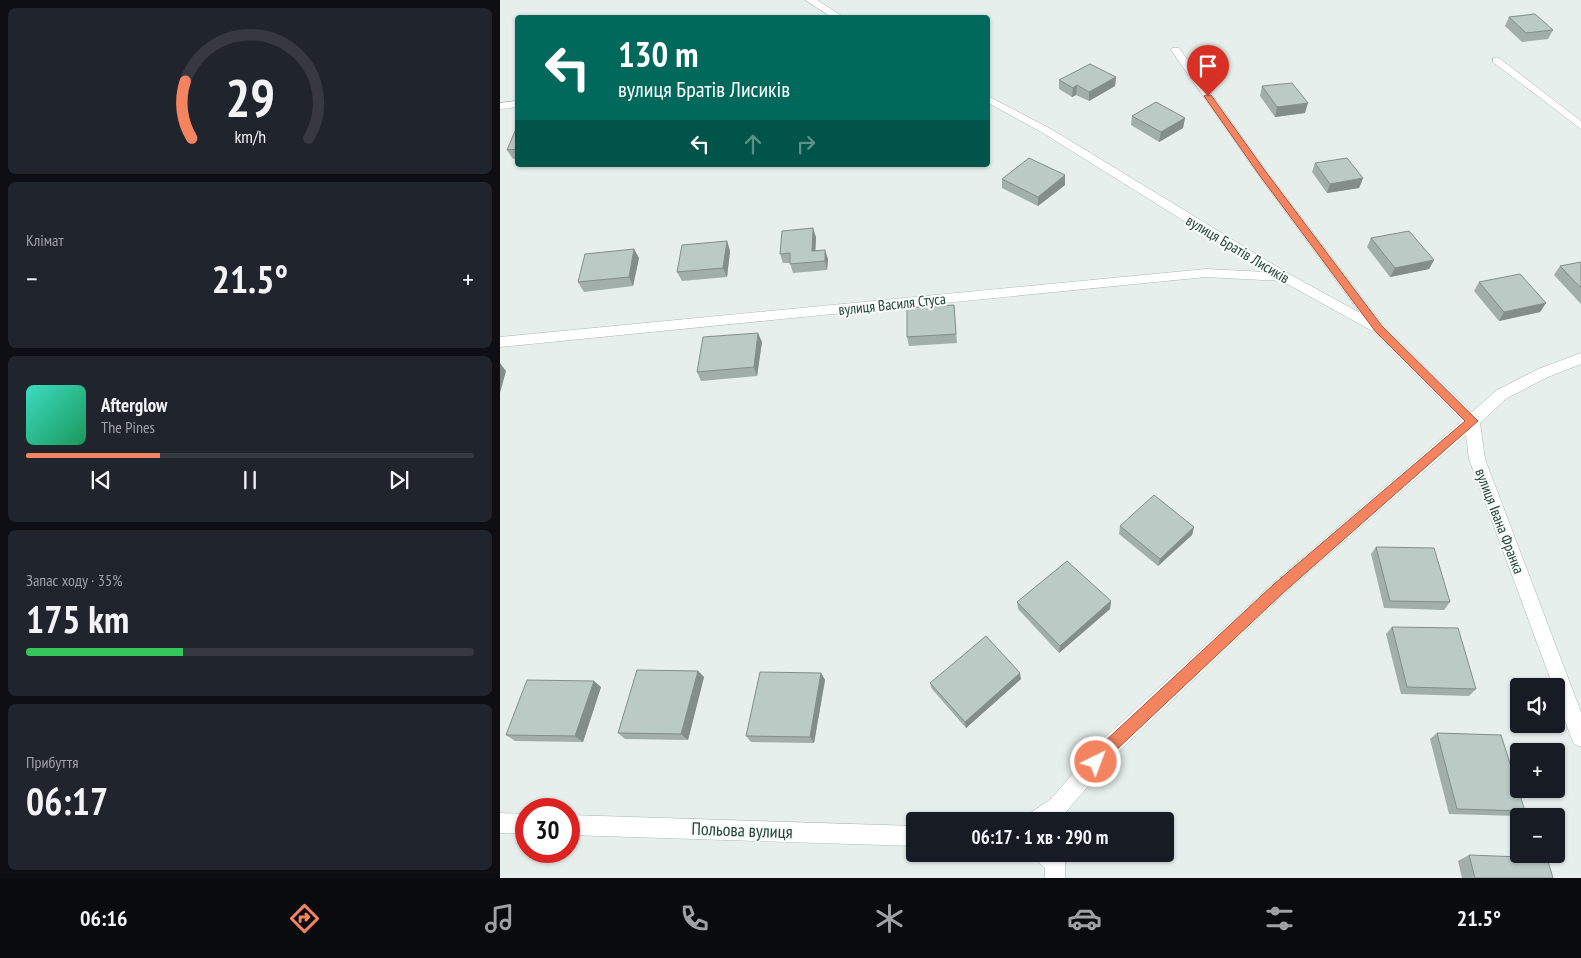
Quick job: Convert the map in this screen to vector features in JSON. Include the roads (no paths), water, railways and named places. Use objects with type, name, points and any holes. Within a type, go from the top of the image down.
[{"type":"street","points":[[810,0],[836,15]]},
{"type":"street","points":[[1176,50],[1263,174],[1379,329]]},
{"type":"street","points":[[1496,60],[1581,126]]},
{"type":"street","name":"вулиця Братів Лисиків","points":[[990,100],[1047,131],[1284,278],[1379,329],[1472,421]]},
{"type":"street","points":[[500,106],[515,104]]},
{"type":"street","name":"вулиця Василя Стуса","points":[[500,342],[1206,272],[1284,278]]},
{"type":"street","points":[[1059,812],[1108,748],[1279,588],[1502,394],[1543,373],[1581,358]]},
{"type":"street","name":"вулиця Івана Франка","points":[[1472,421],[1477,459],[1581,737]]},
{"type":"street","points":[[500,823],[515,824]]},
{"type":"street","name":"Польова вулиця","points":[[580,825],[906,836]]}]
